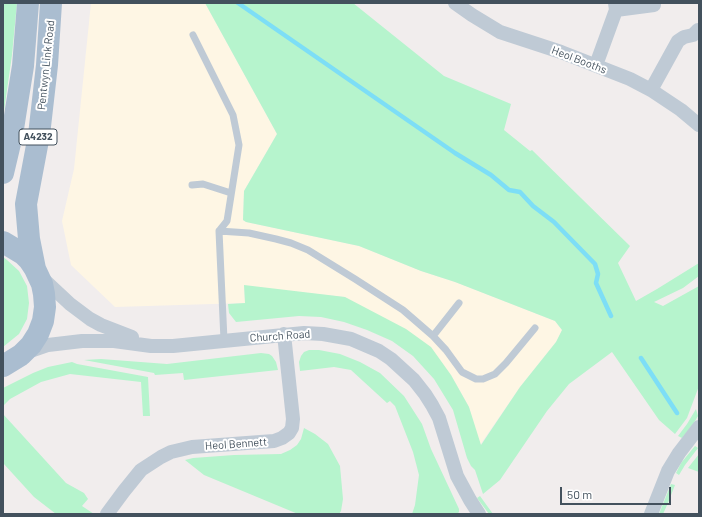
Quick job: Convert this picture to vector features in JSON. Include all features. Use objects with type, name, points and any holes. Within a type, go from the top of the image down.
[{"type":"main road","name":"Pentwyn Link Road","points":[[3,174],[12,135],[23,66],[28,3]]},
{"type":"main road","name":"Pentwyn Link Road","points":[[3,366],[22,355],[31,345],[38,334],[43,321],[45,308],[44,294],[36,271],[29,239],[26,204],[39,135],[47,65],[51,3]]},
{"type":"main road","name":"Pentwyn Link Road","points":[[3,242],[24,254],[36,271]]},
{"type":"street","name":"Heol Booths","points":[[455,3],[500,32],[596,65],[630,79],[651,90],[681,110],[699,125]]},
{"type":"street","points":[[596,65],[616,6],[654,5]]},
{"type":"street","points":[[651,90],[678,41],[684,37],[694,35],[698,30]]},
{"type":"street","points":[[36,271],[70,304],[90,319],[151,346]]},
{"type":"street","name":"Church Road","points":[[22,355],[48,345],[82,341],[114,341],[151,346],[173,346],[304,333],[323,334],[351,339],[379,351],[404,370],[414,380],[432,405],[444,434],[457,476],[478,514]]},
{"type":"street","name":"Heol Bennett","points":[[107,514],[141,470],[171,452],[192,447],[274,441],[289,433],[292,428],[293,419],[284,334]]},
{"type":"street","points":[[651,514],[668,471],[678,453],[699,427]]},
{"type":"lane","points":[[193,35],[234,115],[239,145],[227,221],[219,232],[224,340]]},
{"type":"lane","points":[[192,185],[203,184],[232,193]]},
{"type":"lane","points":[[219,232],[256,235],[291,243],[308,250],[402,310],[433,336],[446,350],[462,372],[476,379],[483,379],[495,374],[535,328]]},
{"type":"lane","points":[[433,336],[459,303]]},
{"type":"shaded area","points":[[91,3],[205,3],[277,134],[244,191],[243,220],[246,222],[359,246],[555,321],[562,330],[556,342],[520,387],[480,445],[469,407],[451,375],[345,297],[244,286],[245,303],[115,307],[71,265],[62,221],[74,169]]},
{"type":"green space","points":[[3,3],[17,3],[12,55],[3,118]]},
{"type":"green space","points":[[205,3],[353,3],[444,76],[511,104],[504,130],[530,151],[532,150],[630,246],[618,263],[636,301],[699,263],[699,276],[683,288],[654,302],[663,306],[699,286],[699,386],[687,418],[675,434],[659,420],[612,352],[569,384],[547,411],[500,480],[483,494],[475,470],[467,458],[453,410],[434,379],[413,356],[392,341],[344,322],[321,317],[299,316],[236,322],[229,313],[228,304],[245,303],[244,285],[345,297],[406,329],[431,347],[451,375],[469,407],[481,445],[520,387],[556,342],[562,330],[555,321],[359,246],[246,222],[243,220],[244,191],[277,134]]},
{"type":"green space","points":[[3,257],[19,271],[27,286],[29,303],[27,319],[19,334],[3,347]]},
{"type":"green space","points":[[309,350],[319,350],[340,354],[360,362],[380,373],[404,396],[422,424],[431,449],[459,509],[457,514],[412,514],[415,505],[419,475],[413,452],[395,406],[390,401],[387,403],[351,370],[334,367],[300,371],[299,362],[301,356],[304,352]]},
{"type":"green space","points":[[261,353],[272,356],[276,362],[278,370],[184,380],[183,373],[155,375],[154,373],[84,360],[101,359],[167,364]]},
{"type":"green space","points":[[72,362],[148,377],[150,416],[143,416],[141,382],[70,374],[41,382],[10,399],[3,406],[3,388],[48,367]]},
{"type":"green space","points":[[696,409],[698,416],[692,426],[682,438],[678,436],[687,424]]},
{"type":"green space","points":[[3,414],[66,483],[84,493],[88,499],[82,506],[94,514],[56,514],[34,497],[3,463]]},
{"type":"green space","points":[[304,428],[328,444],[340,466],[343,499],[339,514],[298,514],[204,475],[185,460],[234,455],[281,454],[297,445],[301,439]]},
{"type":"green space","points":[[695,446],[698,448],[679,475],[676,473],[681,463]]},
{"type":"green space","points":[[699,454],[699,472],[688,468]]},
{"type":"green space","points":[[671,484],[675,485],[668,503],[663,514],[659,514]]},
{"type":"green space","points":[[480,496],[493,514],[489,514],[477,498]]},
{"type":"waterway","points":[[238,3],[455,153],[491,175],[509,190],[520,192],[533,206],[554,222],[595,264],[598,274],[596,283],[611,316]]},
{"type":"waterway","points":[[641,358],[677,413]]}]
